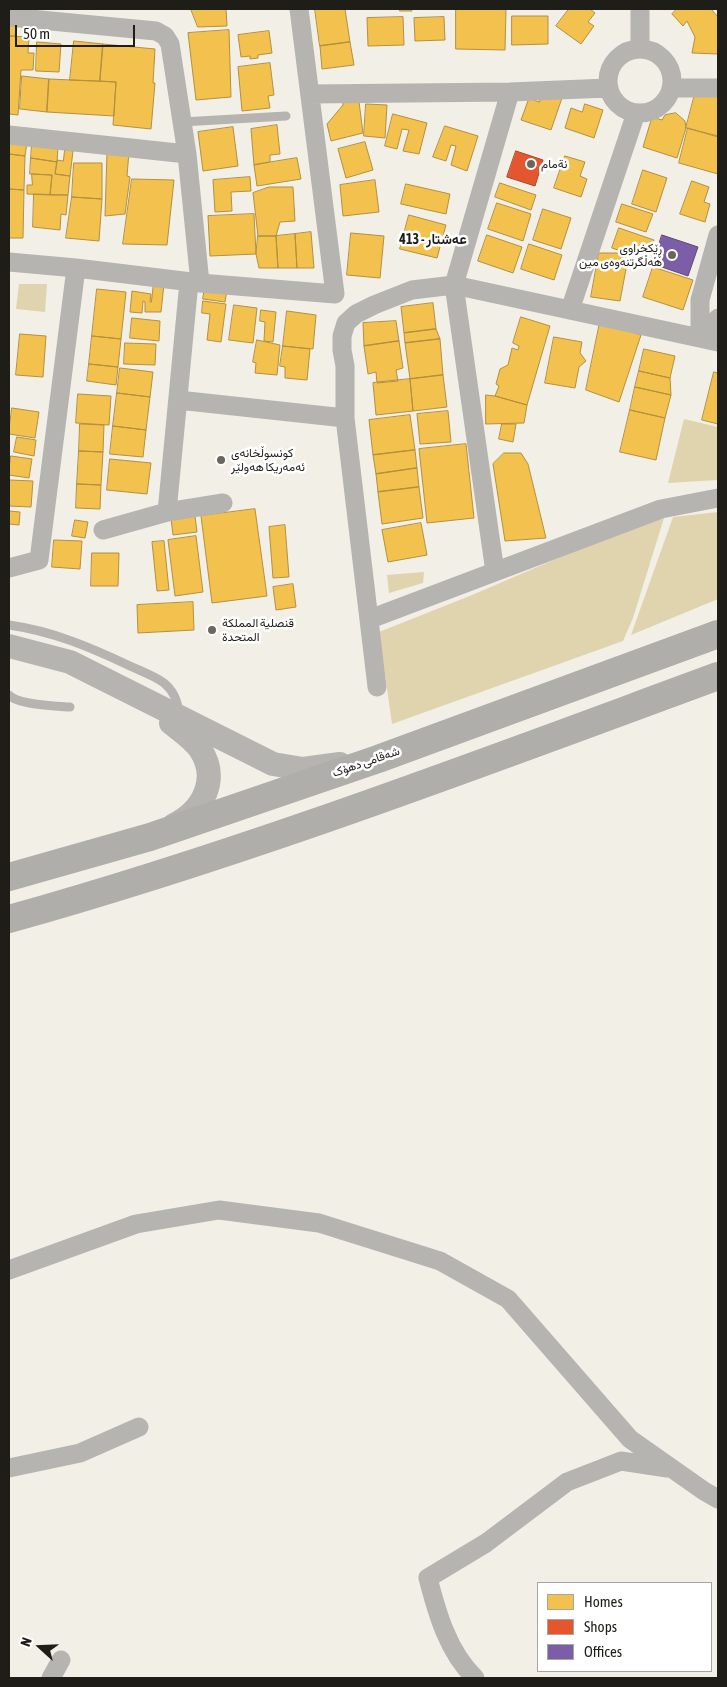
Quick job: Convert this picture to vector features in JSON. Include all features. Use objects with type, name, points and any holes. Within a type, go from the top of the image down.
[{"type":"highway","name":"شەقامی دهۆک","points":[[9,877],[150,837],[378,759],[718,634]]},
{"type":"highway","points":[[9,919],[72,901],[258,841],[468,769],[718,676]]},
{"type":"street","points":[[9,262],[76,268],[195,283],[335,294],[299,9]]},
{"type":"street","points":[[640,9],[640,48]]},
{"type":"street","points":[[9,17],[156,31],[165,36],[170,44],[187,154],[195,283],[178,400],[167,512]]},
{"type":"street","points":[[640,48],[650,50],[665,60],[672,78],[668,97],[662,104],[654,110],[636,113],[626,110],[612,97],[608,88],[608,78],[615,60],[622,54],[640,48]]},
{"type":"street","points":[[310,94],[510,92],[608,88]]},
{"type":"street","points":[[671,88],[718,88]]},
{"type":"street","points":[[495,572],[454,285],[510,92]]},
{"type":"street","points":[[570,310],[636,113]]},
{"type":"street","points":[[9,135],[187,154]]},
{"type":"street","points":[[709,340],[700,300],[718,235]]},
{"type":"street","points":[[9,568],[39,560],[76,268]]},
{"type":"street","points":[[377,687],[345,418],[345,366],[342,336],[346,323],[356,314],[374,304],[412,290],[454,285],[709,340]]},
{"type":"street","points":[[709,340],[718,318]]},
{"type":"street","points":[[178,400],[345,418]]},
{"type":"street","points":[[370,619],[661,509],[718,498]]},
{"type":"street","points":[[103,530],[167,512],[223,503]]},
{"type":"street","points":[[9,646],[70,662],[133,692],[259,758],[281,766],[310,768],[378,759]]},
{"type":"street","points":[[133,692],[193,741],[200,750],[208,769],[207,787],[197,809],[183,821],[150,837]]},
{"type":"street","points":[[9,1270],[136,1224],[219,1210],[319,1223],[440,1261],[508,1299],[630,1439],[718,1499]]},
{"type":"street","points":[[9,1468],[80,1453],[139,1427]]},
{"type":"street","points":[[474,1678],[462,1666],[438,1615],[428,1578],[486,1543],[567,1482],[622,1461],[672,1469]]},
{"type":"street","points":[[51,1678],[61,1660]]},
{"type":"lane","points":[[182,122],[286,116]]},
{"type":"lane","points":[[9,625],[73,640],[156,678],[164,683],[176,698],[180,717]]},
{"type":"lane","points":[[9,695],[11,698],[20,701],[70,707]]},
{"type":"shaded area","points":[[19,284],[47,284],[45,312],[16,309]]},
{"type":"shaded area","points":[[684,419],[718,427],[718,480],[668,483]]},
{"type":"shaded area","points":[[718,512],[718,599],[631,635],[673,517]]},
{"type":"shaded area","points":[[664,518],[633,618],[623,641],[392,724],[379,632],[472,595],[586,546]]},
{"type":"shaded area","points":[[424,572],[423,583],[389,593],[387,575]]},
{"type":"building: Homes","points":[[191,9],[226,9],[227,26],[198,27]]},
{"type":"building: Homes","points":[[315,9],[345,9],[350,42],[320,46]]},
{"type":"building: Homes","points":[[400,9],[411,9],[412,11],[400,11]]},
{"type":"building: Homes","points":[[456,9],[506,9],[505,50],[456,49]]},
{"type":"building: Homes","points":[[569,9],[590,9],[595,13],[588,22],[594,26],[581,44],[556,26]]},
{"type":"building: Homes","points":[[677,9],[711,9],[718,17],[718,54],[692,53],[695,37],[687,21],[683,26],[672,14]]},
{"type":"building: Homes","points":[[512,16],[548,16],[548,44],[512,45]]},
{"type":"building: Homes","points":[[403,17],[404,45],[368,46],[367,18]]},
{"type":"building: Homes","points":[[444,17],[445,40],[415,41],[414,18]]},
{"type":"building: Homes","points":[[9,22],[16,23],[15,36],[9,36]]},
{"type":"building: Homes","points":[[229,30],[231,97],[196,100],[188,33]]},
{"type":"building: Homes","points":[[269,31],[272,53],[258,55],[258,58],[250,59],[250,56],[241,57],[238,35]]},
{"type":"building: Homes","points":[[9,36],[29,37],[28,53],[34,53],[33,70],[21,70],[18,115],[9,114]]},
{"type":"building: Homes","points":[[74,41],[103,44],[100,81],[70,80]]},
{"type":"building: Homes","points":[[37,42],[61,44],[59,72],[36,71]]},
{"type":"building: Homes","points":[[350,42],[354,65],[322,69],[320,46]]},
{"type":"building: Homes","points":[[103,44],[155,49],[153,83],[155,83],[151,129],[113,125],[116,82],[100,81]]},
{"type":"building: Homes","points":[[270,63],[274,95],[268,96],[270,108],[242,111],[238,67]]},
{"type":"building: Homes","points":[[22,76],[49,79],[47,112],[20,109]]},
{"type":"building: Homes","points":[[49,79],[116,82],[114,116],[47,112]]},
{"type":"building: Homes","points":[[696,90],[718,96],[718,136],[686,128]]},
{"type":"building: Homes","points":[[543,92],[562,98],[551,130],[521,120],[529,98],[539,102]]},
{"type":"building: Homes","points":[[358,94],[363,133],[331,141],[327,124],[343,105],[343,97]]},
{"type":"building: Homes","points":[[366,104],[387,105],[385,138],[364,136]]},
{"type":"building: Homes","points":[[585,104],[603,110],[594,138],[565,128],[571,108],[582,112]]},
{"type":"building: Homes","points":[[676,113],[685,121],[686,128],[677,158],[643,147],[652,117],[662,120],[665,115]]},
{"type":"building: Homes","points":[[393,114],[427,123],[419,154],[403,151],[409,130],[402,129],[397,149],[385,146]]},
{"type":"building: Homes","points":[[277,125],[280,154],[270,155],[270,162],[254,165],[251,129]]},
{"type":"building: Homes","points":[[445,126],[478,136],[467,171],[451,165],[456,146],[451,145],[446,161],[433,157]]},
{"type":"building: Homes","points":[[233,127],[238,166],[203,171],[198,132]]},
{"type":"building: Homes","points":[[688,128],[718,137],[718,174],[679,163]]},
{"type":"building: Homes","points":[[9,140],[27,142],[25,156],[9,154]]},
{"type":"building: Homes","points":[[365,142],[373,170],[346,178],[338,149]]},
{"type":"building: Homes","points":[[32,145],[58,147],[57,162],[31,158]]},
{"type":"building: Homes","points":[[65,150],[73,151],[70,176],[55,174],[57,160],[63,161]]},
{"type":"building: Homes","points":[[129,152],[127,176],[130,177],[125,214],[105,216],[107,153]]},
{"type":"building: Homes","points":[[9,154],[25,156],[24,190],[10,189]]},
{"type":"building: Homes","points":[[565,156],[585,162],[580,176],[587,179],[581,197],[554,188]]},
{"type":"building: Homes","points":[[31,158],[57,162],[55,174],[70,176],[68,195],[50,195],[52,175],[30,174]]},
{"type":"building: Homes","points":[[297,158],[301,179],[257,186],[254,165]]},
{"type":"building: Homes","points":[[74,163],[102,163],[102,199],[72,197]]},
{"type":"building: Homes","points":[[643,170],[667,178],[656,212],[632,204]]},
{"type":"building: Homes","points":[[32,174],[52,175],[50,195],[27,194],[27,185],[32,185]]},
{"type":"building: Homes","points":[[250,177],[251,191],[231,192],[232,211],[215,212],[213,180]]},
{"type":"building: Homes","points":[[132,179],[174,180],[167,245],[123,244]]},
{"type":"building: Homes","points":[[375,180],[379,212],[343,216],[340,185]]},
{"type":"building: Homes","points":[[692,181],[709,187],[704,202],[710,204],[705,222],[680,214]]},
{"type":"building: Homes","points":[[500,183],[536,195],[531,210],[495,197]]},
{"type":"building: Homes","points":[[406,184],[450,194],[446,214],[401,204]]},
{"type":"building: Homes","points":[[269,187],[293,187],[295,221],[280,222],[276,236],[258,236],[253,193]]},
{"type":"building: Homes","points":[[9,189],[24,190],[23,238],[9,238]]},
{"type":"building: Homes","points":[[34,194],[68,195],[66,215],[61,214],[60,230],[33,227]]},
{"type":"building: Homes","points":[[72,197],[102,199],[99,241],[66,238]]},
{"type":"building: Homes","points":[[497,203],[531,214],[523,241],[488,229]]},
{"type":"building: Homes","points":[[622,204],[653,214],[646,232],[616,222]]},
{"type":"building: Homes","points":[[543,209],[571,218],[561,249],[533,240]]},
{"type":"building: Homes","points":[[254,214],[256,254],[210,256],[208,216]]},
{"type":"building: Homes","points":[[409,215],[446,225],[437,258],[400,249]]},
{"type":"building: Homes","points":[[619,228],[654,240],[647,260],[612,248]]},
{"type":"building: Homes","points":[[311,232],[314,268],[297,268],[295,234]]},
{"type":"building: Homes","points":[[351,233],[384,236],[380,278],[347,275]]},
{"type":"building: Homes","points":[[295,234],[297,268],[278,268],[276,236]]},
{"type":"building: Homes","points":[[487,235],[522,247],[513,273],[478,261]]},
{"type":"building: Homes","points":[[258,236],[276,236],[278,268],[259,268],[256,254]]},
{"type":"building: Homes","points":[[529,244],[562,255],[554,280],[521,269]]},
{"type":"building: Homes","points":[[599,253],[629,253],[620,301],[591,297]]},
{"type":"building: Homes","points":[[653,267],[693,280],[683,310],[643,297]]},
{"type":"building: Homes","points":[[154,282],[164,284],[161,312],[145,312],[145,302],[143,301],[142,313],[130,312],[132,291],[151,294],[151,302]]},
{"type":"building: Homes","points":[[205,287],[227,290],[225,302],[203,299]]},
{"type":"building: Homes","points":[[97,289],[126,292],[121,339],[92,336]]},
{"type":"building: Homes","points":[[203,301],[226,304],[221,342],[207,340],[210,314],[202,313]]},
{"type":"building: Homes","points":[[433,303],[436,329],[404,333],[401,307]]},
{"type":"building: Homes","points":[[234,305],[257,308],[253,343],[229,340]]},
{"type":"building: Homes","points":[[261,310],[276,312],[273,342],[264,341],[265,322],[260,321]]},
{"type":"building: Homes","points":[[287,311],[316,315],[313,349],[283,346]]},
{"type":"building: Homes","points":[[521,317],[550,326],[527,405],[495,396],[499,386],[496,384],[500,369],[508,365],[512,348],[518,350],[519,346],[513,343]]},
{"type":"building: Homes","points":[[132,318],[160,321],[159,341],[130,338]]},
{"type":"building: Homes","points":[[396,321],[399,341],[364,346],[363,323]]},
{"type":"building: Homes","points":[[600,322],[641,335],[619,402],[586,390]]},
{"type":"building: Homes","points":[[436,329],[440,339],[405,343],[404,333]]},
{"type":"building: Homes","points":[[20,334],[46,336],[43,377],[16,375]]},
{"type":"building: Homes","points":[[92,336],[121,339],[118,367],[89,364]]},
{"type":"building: Homes","points":[[554,337],[582,342],[580,353],[586,361],[579,367],[575,388],[545,383]]},
{"type":"building: Homes","points":[[440,339],[443,375],[410,379],[405,343]]},
{"type":"building: Homes","points":[[257,340],[280,345],[277,375],[255,373],[256,363],[253,362]]},
{"type":"building: Homes","points":[[399,341],[403,368],[396,370],[398,381],[377,383],[376,372],[368,374],[364,346]]},
{"type":"building: Homes","points":[[125,343],[156,344],[155,365],[124,364]]},
{"type":"building: Homes","points":[[283,346],[310,349],[307,380],[285,378],[285,367],[280,366]]},
{"type":"building: Homes","points":[[644,349],[675,356],[670,378],[639,371]]},
{"type":"building: Homes","points":[[89,364],[118,367],[116,385],[87,381]]},
{"type":"building: Homes","points":[[120,368],[153,372],[150,397],[117,393]]},
{"type":"building: Homes","points":[[639,371],[670,378],[671,395],[635,387]]},
{"type":"building: Homes","points":[[714,372],[718,373],[718,424],[702,420]]},
{"type":"building: Homes","points":[[443,375],[447,407],[413,411],[410,379]]},
{"type":"building: Homes","points":[[410,379],[413,411],[376,415],[373,383]]},
{"type":"building: Homes","points":[[635,387],[671,395],[665,418],[630,410]]},
{"type":"building: Homes","points":[[117,393],[150,397],[146,430],[113,426]]},
{"type":"building: Homes","points":[[78,394],[111,396],[109,425],[76,423]]},
{"type":"building: Homes","points":[[486,395],[527,405],[524,423],[486,424]]},
{"type":"building: Homes","points":[[12,408],[39,412],[35,438],[9,434]]},
{"type":"building: Homes","points":[[630,410],[665,418],[656,460],[620,452]]},
{"type":"building: Homes","points":[[448,411],[451,442],[420,444],[417,414]]},
{"type":"building: Homes","points":[[410,415],[415,450],[373,455],[369,420]]},
{"type":"building: Homes","points":[[80,424],[104,425],[103,452],[79,451]]},
{"type":"building: Homes","points":[[502,424],[516,424],[513,442],[499,439]]},
{"type":"building: Homes","points":[[113,426],[146,430],[143,457],[110,454]]},
{"type":"building: Homes","points":[[17,437],[36,440],[34,456],[14,452]]},
{"type":"building: Homes","points":[[466,444],[474,518],[427,523],[419,449]]},
{"type":"building: Homes","points":[[415,450],[417,468],[376,474],[373,455]]},
{"type":"building: Homes","points":[[79,451],[103,452],[101,485],[77,484]]},
{"type":"building: Homes","points":[[504,453],[521,453],[528,464],[546,538],[505,541],[493,464]]},
{"type":"building: Homes","points":[[11,456],[32,459],[29,478],[9,475]]},
{"type":"building: Homes","points":[[110,459],[151,463],[147,494],[107,490]]},
{"type":"building: Homes","points":[[417,468],[419,487],[378,492],[376,474]]},
{"type":"building: Homes","points":[[9,480],[33,481],[31,507],[9,506]]},
{"type":"building: Homes","points":[[77,484],[101,485],[100,509],[76,508]]},
{"type":"building: Homes","points":[[419,487],[423,518],[382,524],[378,492]]},
{"type":"building: Homes","points":[[255,509],[267,596],[212,603],[201,516]]},
{"type":"building: Homes","points":[[9,511],[20,512],[19,525],[9,524]]},
{"type":"building: Homes","points":[[195,516],[197,532],[173,535],[171,519]]},
{"type":"building: Homes","points":[[75,520],[88,522],[85,538],[72,536]]},
{"type":"building: Homes","points":[[421,523],[427,555],[388,562],[382,530]]},
{"type":"building: Homes","points":[[285,525],[289,577],[273,578],[269,527]]},
{"type":"building: Homes","points":[[196,536],[203,592],[175,596],[168,540]]},
{"type":"building: Homes","points":[[54,540],[82,541],[80,569],[52,567]]},
{"type":"building: Homes","points":[[164,541],[169,590],[157,591],[152,542]]},
{"type":"building: Homes","points":[[92,553],[119,553],[118,586],[91,586]]},
{"type":"building: Homes","points":[[293,584],[296,607],[276,610],[273,587]]},
{"type":"building: Homes","points":[[193,602],[194,630],[138,633],[137,605]]},
{"type":"building: Shops","points":[[516,151],[543,160],[535,186],[507,177]]},
{"type":"building: Offices","points":[[662,235],[698,247],[688,276],[653,264]]},
{"type":"place","name":"نةمام","points":[[531,164]]},
{"type":"place","name":"ڕێکخراوی هەڵگرتنەوەی مین","points":[[672,255]]},
{"type":"place","name":"کونسوڵخانەی ئەمەریکا هەولێر","points":[[221,460]]},
{"type":"place","name":"قنصلية المملكة المتحدة","points":[[212,630]]},
{"type":"district","name":"عه‌شتار - 413","points":[[433,240]]}]
